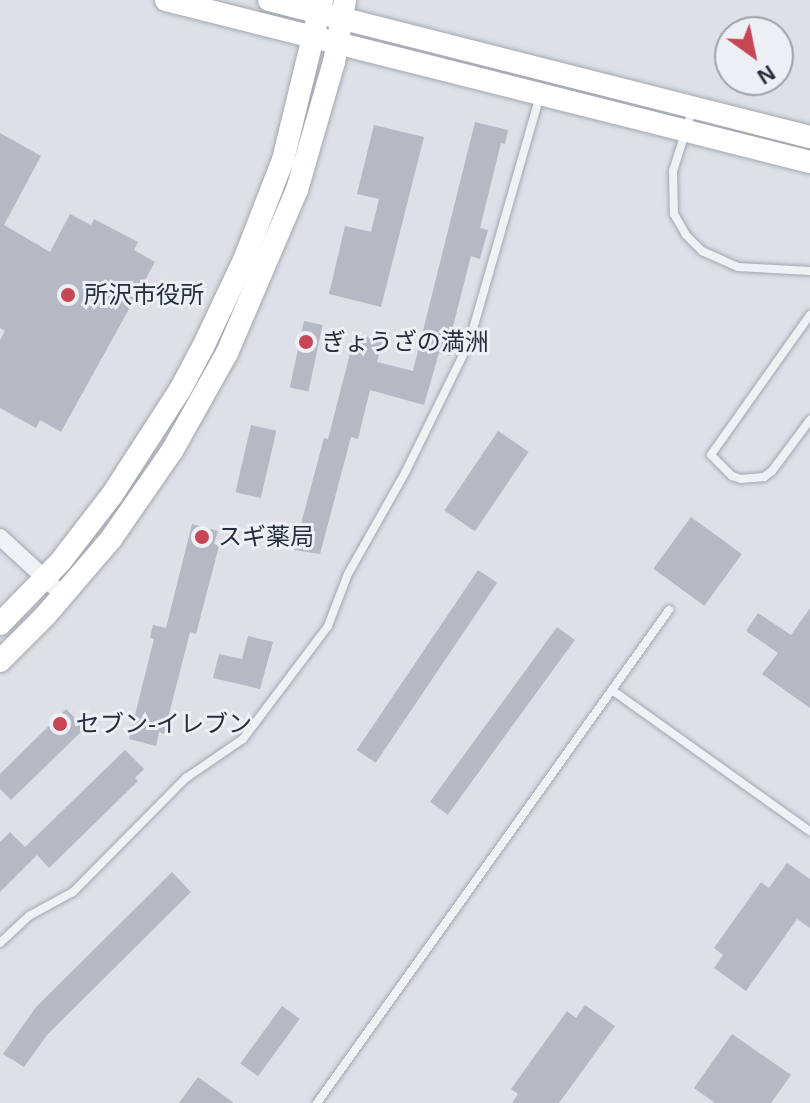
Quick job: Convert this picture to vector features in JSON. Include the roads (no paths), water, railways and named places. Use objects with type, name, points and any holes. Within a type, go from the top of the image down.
[{"type":"street","points":[[166,0],[810,162]]},
{"type":"street","points":[[269,0],[332,8],[693,108],[810,137]]},
{"type":"street","points":[[0,624],[43,580],[120,483],[180,390],[244,260],[283,160],[313,38],[332,8]]},
{"type":"street","points":[[0,661],[92,563],[152,481],[197,409],[239,329],[297,190],[320,116],[336,44],[332,8]]},
{"type":"street","points":[[0,537],[43,580],[62,594]]},
{"type":"lane","points":[[0,943],[29,916],[73,892],[186,778],[243,739],[328,626],[348,574],[406,471],[469,343],[540,95]]},
{"type":"lane","points":[[693,108],[673,171],[672,202],[686,235],[702,251],[738,267],[810,271]]},
{"type":"lane","points":[[810,315],[711,455],[741,479],[764,477],[772,471],[810,420]]},
{"type":"lane","points":[[317,1103],[669,610]]},
{"type":"lane","points":[[612,690],[810,831]]},
{"type":"place","name":"所沢市役所","points":[[68,295]]},
{"type":"place","name":"ぎょうざの満洲","points":[[306,342]]},
{"type":"place","name":"スギ薬局","points":[[202,537]]},
{"type":"place","name":"セブン-イレブン","points":[[60,724]]}]
